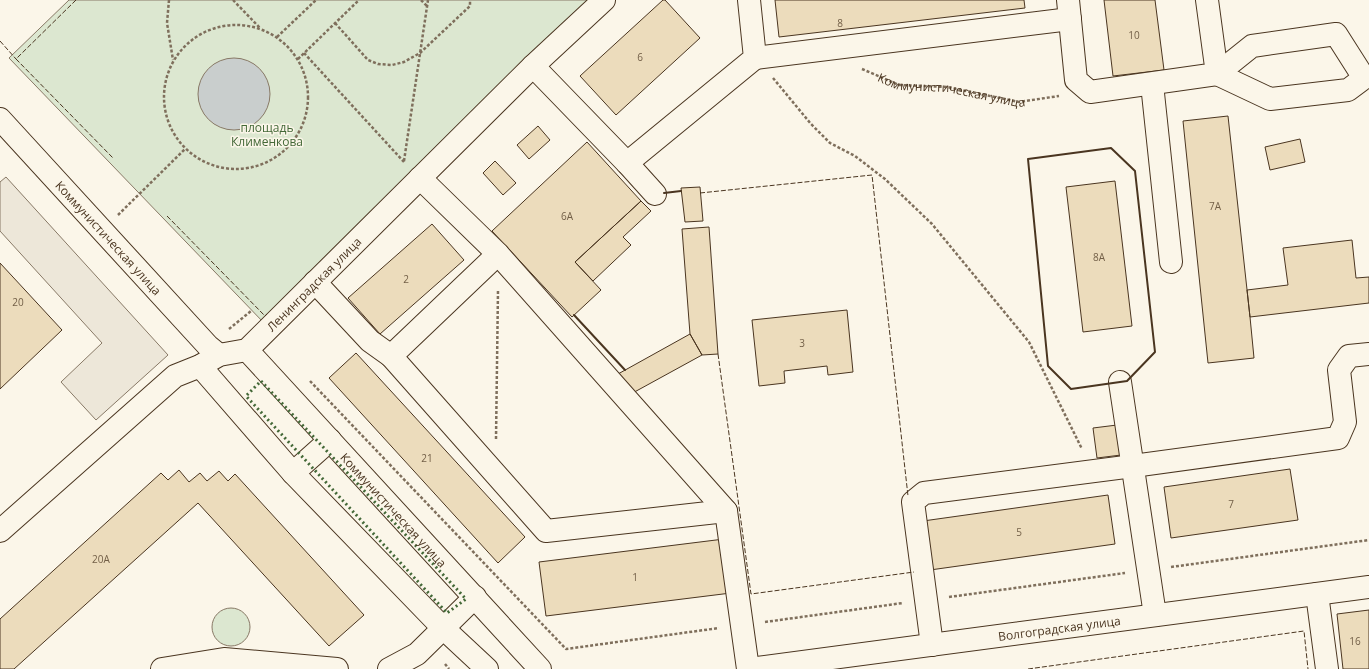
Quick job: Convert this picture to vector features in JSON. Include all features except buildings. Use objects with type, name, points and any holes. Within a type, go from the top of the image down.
[{"type":"street","name":"Ленинградская улица","points":[[247,350],[533,66],[604,0]]},
{"type":"street","points":[[749,0],[756,58]]},
{"type":"street","points":[[1207,0],[1217,74]]},
{"type":"street","points":[[627,163],[756,58],[1069,9],[1076,80],[1090,92],[1217,74],[1252,46],[1336,34],[1367,77],[1348,90],[1270,99],[1217,74]]},
{"type":"street","points":[[533,66],[655,194]]},
{"type":"street","points":[[1152,84],[1171,262]]},
{"type":"street","name":"Коммунистическая улица","points":[[0,119],[202,340],[219,355]]},
{"type":"street","points":[[420,178],[498,254],[726,511],[749,669]]},
{"type":"street","points":[[391,356],[498,254]]},
{"type":"street","points":[[315,282],[370,341],[391,356],[546,531],[726,511]]},
{"type":"street","points":[[0,531],[174,376],[200,366],[219,355],[247,350]]},
{"type":"street","name":"Коммунистическая улица","points":[[247,350],[540,669]]},
{"type":"street","points":[[932,645],[913,502],[924,493],[1338,438],[1345,422],[1339,370],[1349,356],[1369,354]]},
{"type":"street","points":[[200,366],[293,473],[443,628],[487,669]]},
{"type":"street","points":[[1120,382],[1155,615]]},
{"type":"street","points":[[293,473],[330,440]]},
{"type":"street","name":"Волгоградская улица","points":[[749,669],[846,662],[932,645],[1369,587]]},
{"type":"street","points":[[1317,594],[1327,669]]},
{"type":"street","points":[[388,669],[417,654],[475,597]]},
{"type":"street","points":[[162,669],[224,659],[337,669]]},
{"type":"path","points":[[169,0],[167,23],[173,60]]},
{"type":"path","points":[[233,0],[261,28],[277,37],[288,46],[298,59],[307,80],[308,104],[302,126],[290,146],[272,160],[250,168],[226,169],[204,162],[185,149],[171,130],[163,107],[164,83],[173,60],[189,41],[211,28],[236,24],[261,28]]},
{"type":"path","points":[[277,37],[316,0]]},
{"type":"path","points":[[298,59],[359,0]]},
{"type":"path","points":[[421,0],[427,6]]},
{"type":"path","points":[[404,162],[428,0]]},
{"type":"path","points":[[335,23],[368,60],[378,64],[392,65],[404,62],[420,53],[470,6],[470,0]]},
{"type":"path","points":[[304,53],[420,178]]},
{"type":"path","points":[[756,58],[811,124],[830,143],[855,156],[885,179],[932,224],[1029,342],[1093,471]]},
{"type":"path","name":"Коммунистическая улица","points":[[858,68],[899,85],[947,87],[1018,102],[1090,92]]},
{"type":"path","points":[[101,231],[185,149]]},
{"type":"path","points":[[495,474],[498,254]]},
{"type":"path","points":[[249,312],[264,333]]},
{"type":"path","points":[[308,379],[566,649],[1369,540]]},
{"type":"green space","name":"площадь Клименкова","points":[[69,0],[595,0],[264,323],[9,58]]},
{"type":"green space","points":[[227,608],[235,608],[242,611],[247,616],[250,627],[247,638],[242,643],[235,646],[227,646],[220,643],[215,638],[212,631],[212,623],[215,616],[220,611]]},
{"type":"shaded area","points":[[227,58],[241,58],[260,68],[270,87],[270,101],[260,120],[241,130],[227,130],[208,120],[198,101],[198,87],[208,68]]},
{"type":"shaded area","points":[[6,177],[168,355],[96,420],[61,382],[102,343],[0,231],[0,182]]},
{"type":"hedge","points":[[261,381],[466,599],[447,613],[246,396],[261,381]]},
{"type":"fence","points":[[76,0],[16,59],[113,158]]},
{"type":"fence","points":[[0,41],[16,59]]},
{"type":"fence","points":[[700,193],[872,175],[908,496]]},
{"type":"fence","points":[[167,216],[265,316],[267,314]]},
{"type":"fence","points":[[718,354],[751,594],[914,572]]},
{"type":"fence","points":[[1028,669],[1304,631],[1308,669]]},
{"type":"wall","points":[[1111,148],[1135,171],[1155,352],[1127,381],[1071,389],[1048,366],[1028,159],[1111,148]]},
{"type":"wall","points":[[664,193],[681,191]]},
{"type":"wall","points":[[574,315],[625,370]]}]
